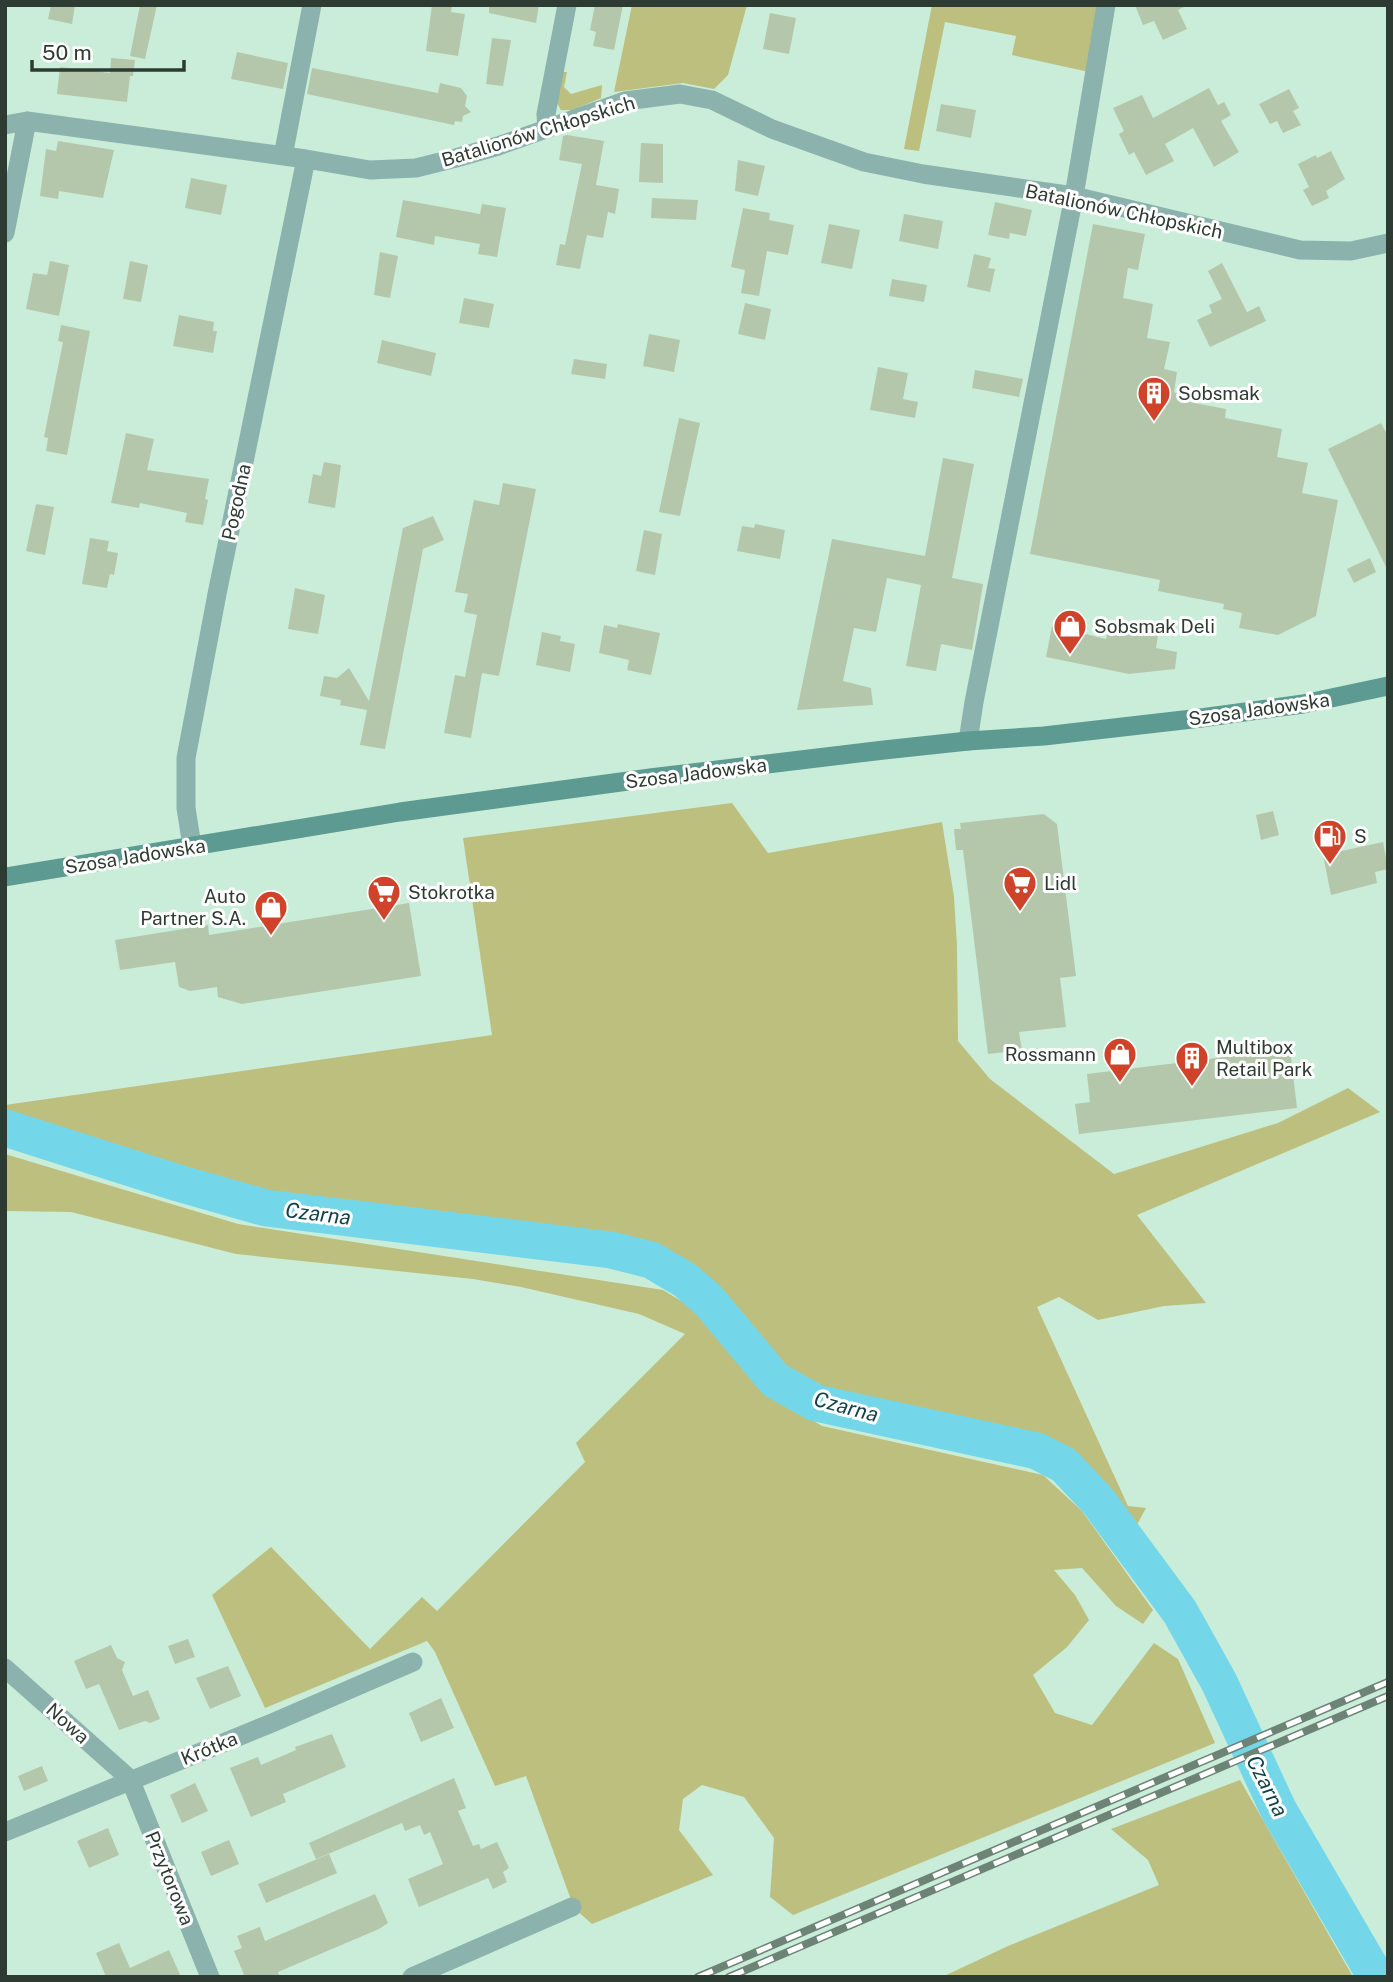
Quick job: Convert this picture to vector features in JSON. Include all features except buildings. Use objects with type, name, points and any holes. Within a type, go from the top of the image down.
[{"type":"main road","name":"Szosa Jadowska","points":[[5,877],[400,812],[636,780],[968,741],[1052,736],[1265,710],[1339,698],[1388,686]]},
{"type":"street","points":[[283,156],[312,5]]},
{"type":"street","points":[[547,129],[546,114],[567,5]]},
{"type":"street","points":[[968,741],[1074,196],[1106,5]]},
{"type":"street","name":"Batalionów Chłopskich","points":[[5,125],[27,121],[370,170],[416,168],[498,146],[625,101],[663,95],[695,96],[720,103],[772,129],[864,162],[923,174],[1074,196],[1300,250],[1351,251],[1388,243]]},
{"type":"street","points":[[5,233],[27,121]]},
{"type":"street","name":"Pogodna","points":[[192,846],[186,808],[186,758],[306,159]]},
{"type":"street","name":"Krótka","points":[[5,1832],[413,1662]]},
{"type":"street","name":"Nowa","points":[[5,1668],[130,1779]]},
{"type":"street","name":"Przytorowa","points":[[130,1779],[210,1977]]},
{"type":"street","points":[[412,1977],[572,1907]]},
{"type":"green space","points":[[632,5],[747,5],[728,75],[714,89],[683,83],[614,92]]},
{"type":"green space","points":[[932,5],[1097,5],[1089,72],[1012,55],[1016,36],[945,22],[919,151],[904,149]]},
{"type":"green space","points":[[562,72],[567,72],[564,87],[571,94],[602,85],[601,98],[573,110],[561,110],[557,103]]},
{"type":"green space","points":[[732,803],[768,853],[942,822],[954,897],[958,1041],[990,1079],[1114,1174],[1278,1123],[1348,1088],[1380,1112],[1137,1215],[1206,1303],[1164,1306],[1098,1320],[1059,1297],[1037,1307],[1128,1506],[1146,1508],[1132,1534],[1072,1458],[1047,1442],[820,1392],[787,1374],[726,1299],[694,1273],[657,1251],[614,1240],[268,1198],[5,1120],[5,1105],[492,1035],[463,838]]},
{"type":"green space","points":[[5,1154],[238,1224],[663,1290],[706,1316],[783,1402],[822,1426],[1043,1475],[1082,1511],[1153,1610],[1143,1624],[1116,1606],[1082,1568],[1054,1570],[1075,1595],[1089,1620],[1067,1647],[1033,1675],[1055,1713],[1092,1725],[1154,1643],[1178,1659],[1215,1743],[793,1915],[770,1897],[774,1838],[744,1797],[702,1785],[683,1799],[679,1830],[713,1875],[592,1924],[574,1908],[526,1776],[495,1786],[435,1652],[427,1641],[265,1708],[212,1595],[271,1547],[370,1649],[422,1597],[437,1611],[585,1462],[576,1443],[685,1334],[639,1314],[521,1287],[473,1279],[236,1254],[71,1212],[5,1211]]},
{"type":"green space","points":[[1240,1780],[1353,1977],[942,1977],[1008,1946],[1159,1885],[1148,1860],[1111,1829]]},
{"type":"waterway","name":"Czarna","points":[[5,1128],[266,1208],[611,1250],[651,1260],[685,1280],[709,1301],[775,1380],[816,1403],[1037,1451],[1064,1465],[1098,1501],[1180,1612],[1219,1682],[1278,1809],[1376,1977]]},
{"type":"railway","points":[[698,1977],[1388,1682]]},
{"type":"railway","points":[[729,1977],[1388,1696]]},
{"type":"place","name":"Sobsmak","points":[[1154,423]]},
{"type":"place","name":"Sobsmak Deli","points":[[1070,656]]},
{"type":"place","name":"S","points":[[1330,866]]},
{"type":"place","name":"Lidl","points":[[1020,913]]},
{"type":"place","name":"Stokrotka","points":[[384,922]]},
{"type":"place","name":"Auto Partner S.A.","points":[[271,937]]},
{"type":"place","name":"Rossmann","points":[[1120,1084]]},
{"type":"place","name":"Multibox Retail Park","points":[[1192,1088]]}]
